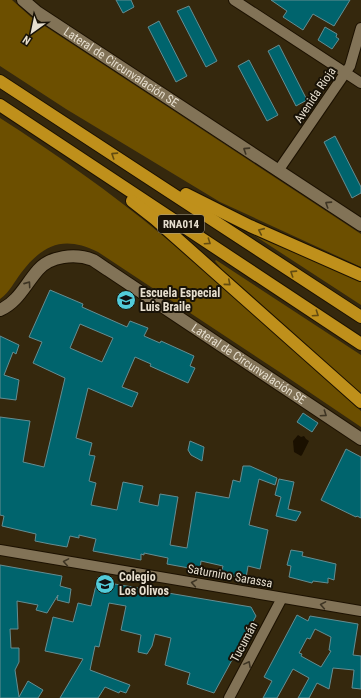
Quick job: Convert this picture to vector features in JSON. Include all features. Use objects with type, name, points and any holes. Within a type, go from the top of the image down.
[{"type":"highway","name":"RNA014","points":[[0,81],[361,317]]},
{"type":"highway","name":"RNA014","points":[[0,105],[361,344]]},
{"type":"highway","points":[[34,127],[155,219],[361,402]]},
{"type":"highway","points":[[134,168],[250,226],[361,275]]},
{"type":"street","name":"Lateral de Circunvalación SE","points":[[23,0],[37,12],[278,172],[361,225]]},
{"type":"street","points":[[234,0],[361,83]]},
{"type":"street","name":"Avenida Rioja","points":[[278,172],[350,66],[361,28]]},
{"type":"street","name":"Lateral de Circunvalación SE","points":[[0,310],[9,305],[19,296],[36,273],[44,265],[64,257],[79,257],[90,260],[108,270],[361,438]]},
{"type":"street","name":"Saturnino Sarassa","points":[[0,550],[361,611]]},
{"type":"street","name":"Tucumán","points":[[229,698],[282,598]]},
{"type":"shaded area","points":[[0,0],[12,0],[31,17],[361,234],[361,267],[220,202],[66,109],[0,66]]},
{"type":"shaded area","points":[[0,118],[42,145],[103,189],[187,256],[361,411],[361,427],[98,252],[86,247],[75,244],[64,244],[55,245],[46,249],[29,263],[9,290],[0,299]]},
{"type":"shaded area","points":[[252,234],[361,280],[361,305]]},
{"type":"shaded area","points":[[216,260],[361,355],[361,394],[223,271],[215,261]]},
{"type":"shaded area","points":[[298,435],[301,437],[304,436],[309,441],[301,456],[294,452],[293,441]]},
{"type":"building","points":[[116,0],[131,0],[134,7],[123,13]]},
{"type":"building","points":[[271,0],[350,0],[334,26],[313,14],[303,30],[283,17],[287,11]]},
{"type":"building","points":[[189,6],[217,61],[206,67],[177,11]]},
{"type":"building","points":[[159,21],[187,76],[176,82],[148,27]]},
{"type":"building","points":[[325,27],[337,34],[336,37],[339,39],[332,49],[318,40]]},
{"type":"building","points":[[279,45],[307,100],[296,106],[268,51]]},
{"type":"building","points":[[249,60],[278,115],[267,121],[238,66]]},
{"type":"building","points":[[335,136],[361,187],[361,193],[352,198],[324,142]]},
{"type":"building","points":[[50,290],[83,304],[82,307],[127,327],[130,321],[148,328],[144,336],[160,343],[161,341],[194,356],[190,366],[195,368],[188,383],[150,366],[151,364],[135,357],[122,387],[138,393],[132,407],[88,388],[76,438],[92,443],[89,455],[95,456],[89,481],[96,483],[91,505],[117,510],[123,482],[143,486],[139,502],[158,506],[160,494],[178,497],[170,545],[187,548],[196,492],[229,498],[233,480],[240,482],[243,466],[250,466],[277,478],[275,485],[259,479],[249,525],[268,530],[260,569],[248,566],[246,578],[221,574],[223,566],[201,561],[200,570],[167,564],[168,558],[144,553],[144,555],[141,554],[141,560],[93,551],[96,539],[79,535],[79,538],[70,536],[67,547],[35,541],[36,534],[2,526],[4,516],[0,515],[0,417],[30,421],[23,462],[44,467],[65,378],[33,363],[42,342],[29,337]],"holes":[[[80,324],[113,338],[102,362],[70,348]]]},
{"type":"building","points":[[0,336],[19,345],[16,354],[13,352],[4,375],[19,380],[16,400],[0,398]]},
{"type":"building","points":[[303,413],[318,423],[312,432],[297,422]]},
{"type":"building","points":[[190,441],[204,447],[202,461],[191,455],[188,450]]},
{"type":"building","points":[[346,449],[361,457],[361,518],[321,500]]},
{"type":"building","points":[[279,479],[294,482],[288,509],[301,512],[296,521],[276,516],[281,497],[275,495]]},
{"type":"building","points":[[291,550],[303,552],[302,556],[336,564],[334,580],[328,578],[328,583],[313,581],[312,583],[289,577],[291,566],[287,565]]},
{"type":"building","points":[[0,565],[62,576],[60,586],[71,589],[69,603],[57,600],[58,595],[47,613],[36,610],[38,605],[17,601],[18,629],[10,629],[11,648],[19,648],[19,662],[15,670],[19,697],[28,681],[43,690],[38,698],[0,698]]},
{"type":"building","points":[[97,581],[251,607],[256,616],[214,693],[187,684],[190,673],[165,665],[171,638],[155,634],[152,646],[147,654],[138,652],[141,635],[121,630],[126,606],[109,603],[99,647],[95,646],[90,670],[130,685],[126,693],[120,691],[119,693],[105,687],[98,698],[60,698],[83,659],[45,651],[53,617],[73,622],[78,603],[91,606]]},
{"type":"building","points":[[297,615],[308,621],[310,616],[358,624],[353,655],[361,656],[361,689],[352,688],[354,670],[333,668],[329,689],[317,683],[309,698],[298,698],[309,678],[293,669],[277,698],[263,698],[272,681],[264,677]],"holes":[[[315,629],[331,637],[329,650],[331,651],[321,667],[301,656],[302,654],[299,653],[307,638],[310,639]]]},
{"type":"place","name":"Escuela Especial Luis Braile","points":[[126,300]]},
{"type":"place","name":"Colegio Los Olivos","points":[[105,584]]}]
